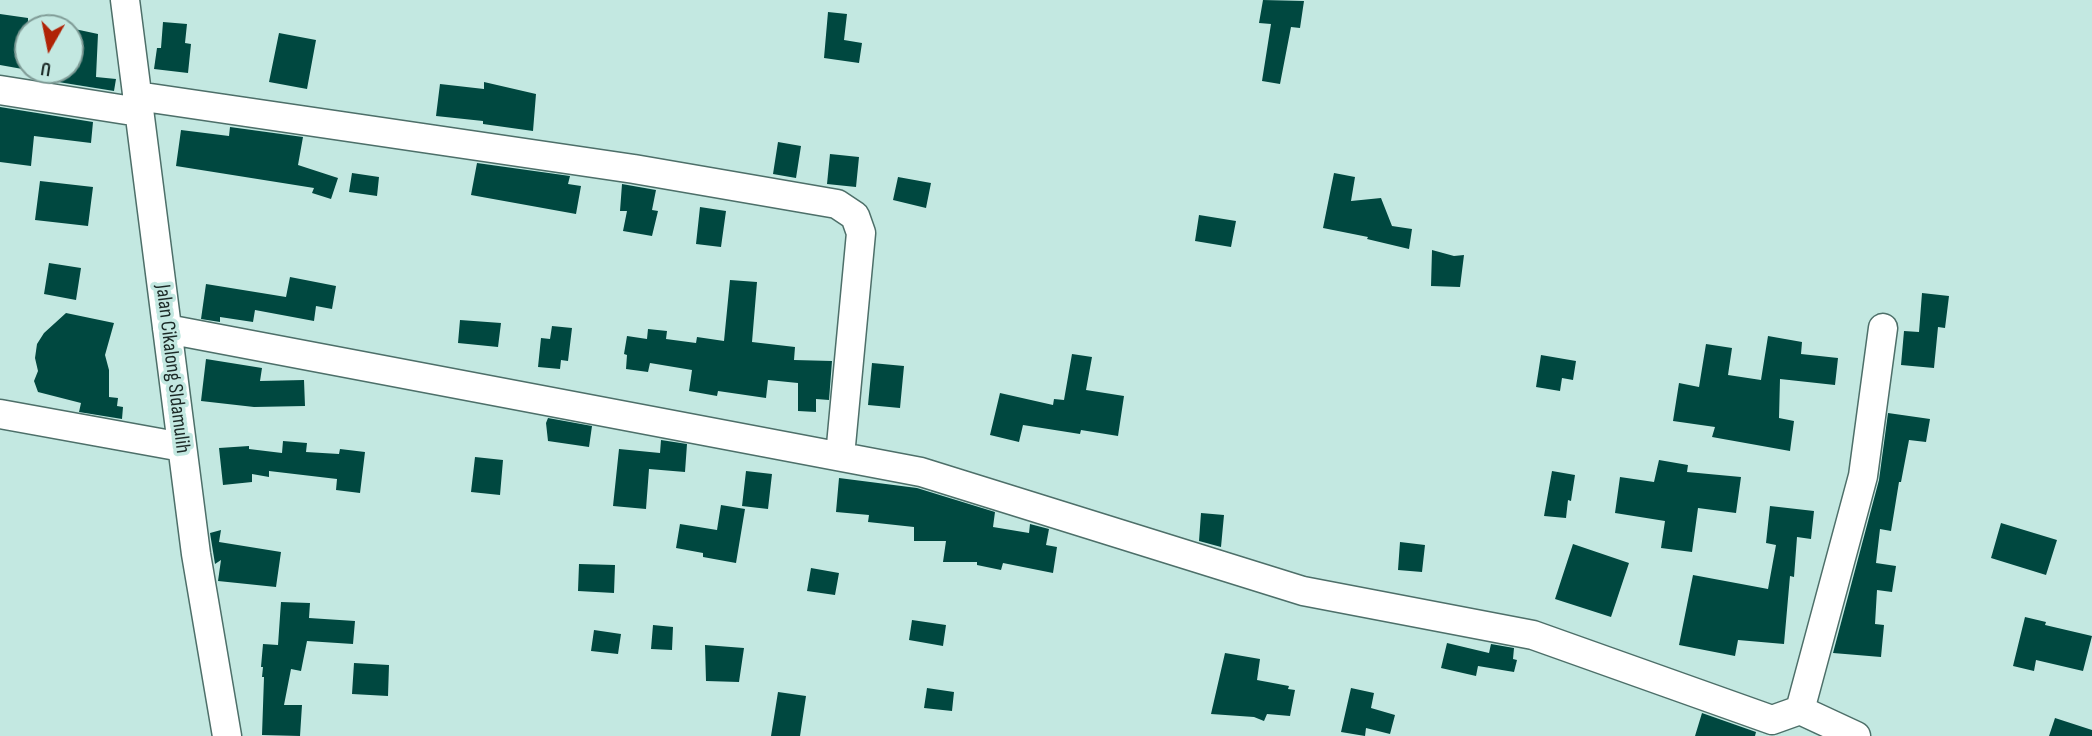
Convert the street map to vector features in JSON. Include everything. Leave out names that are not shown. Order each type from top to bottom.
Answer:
[{"type":"street","name":"Jalan Cikalong SIdamulih","points":[[125,0],[196,554],[227,736]]},
{"type":"street","points":[[0,90],[138,104],[634,169],[837,204],[855,216],[861,233],[840,456]]},
{"type":"street","points":[[167,328],[921,472],[1303,591],[1533,635],[1773,728],[1800,710],[1863,476],[1883,328]]},
{"type":"street","points":[[0,414],[183,447]]},
{"type":"street","points":[[1800,710],[1856,736]]},
{"type":"building","points":[[1263,0],[1304,1],[1300,28],[1291,27],[1280,84],[1262,81],[1271,24],[1259,23]]},
{"type":"building","points":[[828,12],[847,14],[844,40],[862,43],[859,63],[824,58]]},
{"type":"building","points":[[0,14],[14,16],[14,68],[0,65]]},
{"type":"building","points":[[163,22],[187,24],[185,43],[191,44],[188,73],[154,69],[157,48],[161,48]]},
{"type":"building","points":[[84,31],[98,34],[96,77],[116,79],[114,91],[71,84],[84,84]]},
{"type":"building","points":[[279,33],[316,40],[307,89],[269,82]]},
{"type":"building","points":[[484,82],[536,94],[533,131],[483,124],[483,121],[436,116],[440,84],[484,89]]},
{"type":"building","points":[[0,107],[93,122],[91,143],[34,136],[31,166],[0,162]]},
{"type":"building","points":[[230,127],[303,137],[298,165],[338,178],[331,199],[312,193],[314,188],[176,166],[181,130],[229,136]]},
{"type":"building","points":[[778,142],[801,146],[796,178],[773,174]]},
{"type":"building","points":[[830,154],[859,157],[856,187],[827,184]]},
{"type":"building","points":[[477,163],[570,176],[568,184],[581,186],[576,214],[471,195]]},
{"type":"building","points":[[352,173],[379,177],[377,196],[349,192]]},
{"type":"building","points":[[1334,173],[1355,177],[1351,201],[1381,198],[1392,226],[1412,229],[1409,249],[1323,228]]},
{"type":"building","points":[[898,177],[931,183],[926,208],[893,200]]},
{"type":"building","points":[[40,181],[93,187],[88,226],[35,220]]},
{"type":"building","points":[[622,184],[656,190],[652,210],[658,211],[652,236],[623,231],[627,211],[620,211]]},
{"type":"building","points":[[700,207],[726,211],[721,247],[696,244]]},
{"type":"building","points":[[1199,215],[1236,221],[1231,247],[1195,241]]},
{"type":"building","points":[[1432,250],[1454,256],[1464,255],[1460,287],[1431,286]]},
{"type":"building","points":[[49,263],[81,268],[76,300],[44,294]]},
{"type":"building","points":[[290,277],[336,286],[332,309],[316,306],[314,321],[255,310],[253,322],[220,317],[220,322],[201,319],[206,284],[286,297]]},
{"type":"building","points":[[730,280],[757,282],[752,342],[795,347],[794,360],[832,361],[829,400],[816,399],[816,412],[798,411],[798,383],[768,380],[766,398],[718,391],[717,396],[689,391],[692,370],[650,363],[648,372],[626,369],[627,355],[624,354],[627,336],[647,339],[648,329],[667,331],[666,339],[696,343],[697,337],[724,341]]},
{"type":"building","points":[[1922,293],[1949,296],[1945,328],[1938,327],[1934,368],[1901,365],[1904,331],[1919,332]]},
{"type":"building","points":[[66,313],[114,323],[105,355],[109,370],[109,397],[118,398],[117,406],[123,407],[122,419],[79,412],[81,403],[38,392],[34,381],[38,371],[35,358],[37,344],[44,333]]},
{"type":"building","points":[[460,320],[501,323],[498,347],[458,343]]},
{"type":"building","points":[[552,326],[572,328],[568,361],[561,360],[560,369],[538,367],[541,338],[550,339]]},
{"type":"building","points":[[1768,336],[1802,342],[1801,354],[1838,358],[1835,385],[1780,379],[1779,418],[1794,421],[1790,451],[1712,437],[1715,427],[1673,421],[1679,383],[1699,387],[1706,344],[1732,348],[1728,375],[1761,380]]},
{"type":"building","points":[[1072,354],[1092,357],[1086,390],[1124,396],[1118,436],[1081,430],[1080,434],[1023,425],[1019,442],[990,435],[1000,393],[1053,405],[1054,399],[1064,400]]},
{"type":"building","points":[[1541,355],[1576,361],[1573,380],[1562,378],[1560,391],[1536,387]]},
{"type":"building","points":[[206,359],[262,368],[260,381],[304,380],[305,406],[254,407],[201,401]]},
{"type":"building","points":[[872,363],[904,366],[900,408],[868,405]]},
{"type":"building","points":[[1888,413],[1930,419],[1926,442],[1909,440],[1891,531],[1880,529],[1876,563],[1896,566],[1892,592],[1877,590],[1875,624],[1884,625],[1881,657],[1833,653],[1879,480]]},
{"type":"building","points":[[548,418],[592,426],[589,447],[548,441]]},
{"type":"building","points":[[661,440],[687,444],[685,472],[649,469],[646,509],[613,506],[619,449],[660,453]]},
{"type":"building","points":[[283,441],[307,443],[306,452],[339,454],[340,449],[365,452],[360,493],[336,490],[337,479],[269,471],[269,477],[252,474],[252,482],[223,485],[219,448],[249,446],[249,449],[282,453]]},
{"type":"building","points":[[475,457],[503,460],[500,495],[471,492]]},
{"type":"building","points":[[1659,460],[1688,465],[1687,472],[1741,477],[1736,513],[1698,508],[1692,552],[1661,548],[1665,521],[1615,513],[1620,477],[1654,482]]},
{"type":"building","points":[[746,471],[772,474],[768,509],[742,506]]},
{"type":"building","points":[[1552,471],[1575,475],[1566,518],[1544,516]]},
{"type":"building","points":[[839,478],[917,488],[995,512],[993,527],[1029,533],[1030,524],[1049,529],[1046,545],[1057,547],[1053,573],[1003,563],[1001,570],[977,565],[977,562],[943,562],[946,541],[914,541],[914,527],[868,522],[869,515],[836,512]]},
{"type":"building","points":[[721,505],[745,509],[736,563],[703,557],[703,553],[676,548],[680,524],[717,530]]},
{"type":"building","points":[[1770,506],[1814,511],[1811,539],[1797,537],[1794,577],[1790,576],[1784,644],[1738,640],[1735,656],[1679,645],[1693,575],[1768,589],[1776,545],[1766,543]]},
{"type":"building","points":[[1201,513],[1224,515],[1221,547],[1199,541]]},
{"type":"building","points":[[2001,523],[2057,540],[2046,575],[1991,558]]},
{"type":"building","points":[[221,530],[219,542],[281,552],[276,587],[218,581],[221,560],[215,564],[210,533]]},
{"type":"building","points":[[1400,542],[1425,545],[1422,572],[1398,570]]},
{"type":"building","points":[[1573,544],[1629,563],[1611,617],[1555,599]]},
{"type":"building","points":[[579,564],[615,565],[614,593],[578,591]]},
{"type":"building","points":[[811,568],[839,573],[835,595],[807,591]]},
{"type":"building","points":[[281,602],[310,603],[309,618],[355,621],[353,644],[307,641],[301,671],[291,669],[284,705],[302,705],[300,736],[262,735],[263,644],[278,645]]},
{"type":"building","points":[[2025,617],[2046,622],[2045,625],[2092,636],[2083,671],[2036,660],[2034,671],[2013,666]]},
{"type":"building","points":[[912,620],[946,625],[943,646],[909,640]]},
{"type":"building","points":[[653,625],[673,627],[672,650],[651,649]]},
{"type":"building","points":[[594,630],[621,634],[618,654],[591,651]]},
{"type":"building","points":[[1447,643],[1489,653],[1491,644],[1514,648],[1513,659],[1517,660],[1514,672],[1478,666],[1476,676],[1441,668]]},
{"type":"building","points":[[705,645],[744,648],[739,682],[706,681]]},
{"type":"building","points":[[1225,653],[1260,659],[1257,680],[1289,686],[1288,689],[1295,690],[1290,716],[1267,714],[1264,721],[1254,717],[1211,714]]},
{"type":"building","points":[[354,663],[389,665],[388,696],[352,694]]},
{"type":"building","points":[[927,688],[954,692],[952,711],[924,708]]},
{"type":"building","points":[[1351,688],[1374,693],[1371,708],[1395,715],[1390,734],[1366,728],[1365,736],[1341,732]]},
{"type":"building","points":[[778,692],[806,696],[800,736],[771,736]]},
{"type":"building","points":[[1702,713],[1756,732],[1755,736],[1695,736]]},
{"type":"building","points":[[2055,718],[2092,730],[2092,736],[2049,736]]}]
